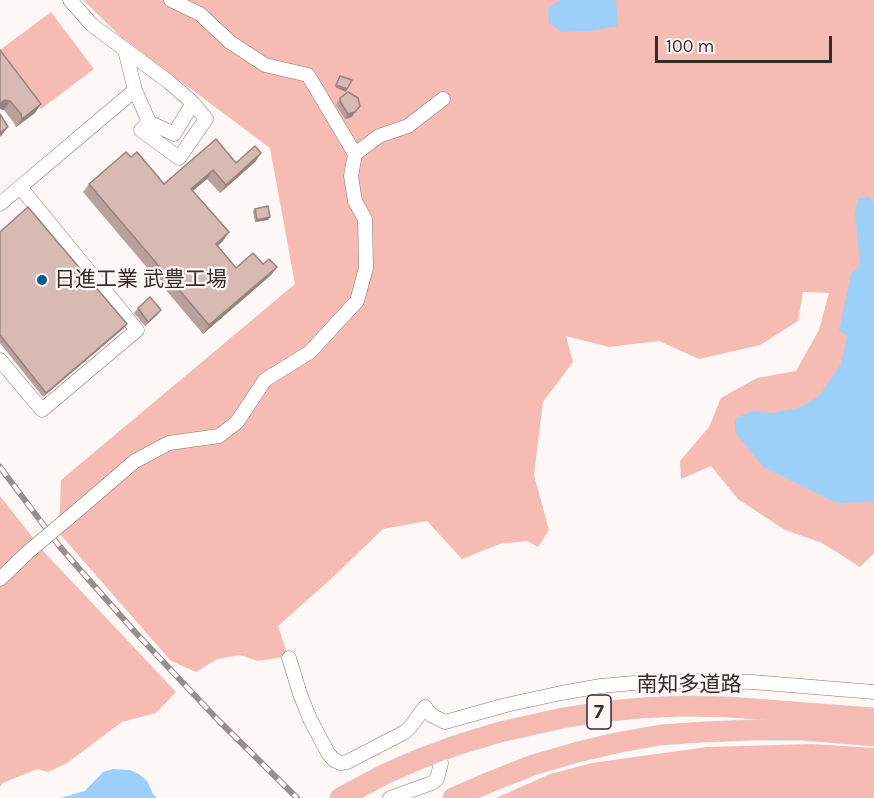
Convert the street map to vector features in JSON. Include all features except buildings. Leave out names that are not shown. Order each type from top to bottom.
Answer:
[{"type":"highway","name":"南知多道路","points":[[340,798],[385,774],[457,745],[500,732],[600,712],[640,708],[729,707],[874,718]]},
{"type":"highway","name":"7","points":[[453,798],[534,765],[587,750],[660,735],[802,730],[874,736]]},
{"type":"street","points":[[70,0],[92,25],[169,82],[193,103],[206,119],[179,158],[141,130],[149,122]]},
{"type":"street","points":[[0,579],[28,552],[135,461],[169,443],[219,435],[237,422],[265,380],[310,352],[357,302],[366,268],[366,229],[365,219],[355,201],[351,176],[355,154],[308,75],[266,65],[230,42],[201,14],[171,0]]},
{"type":"street","points":[[125,50],[135,90],[149,122],[174,134],[193,103]]},
{"type":"street","points":[[0,204],[135,90]]},
{"type":"street","points":[[355,154],[378,136],[408,126],[442,99]]},
{"type":"street","points":[[0,360],[42,410],[137,330],[20,187]]},
{"type":"street","points":[[289,658],[310,719],[328,753],[340,763],[347,762],[405,732],[425,707],[446,729],[506,705],[601,686],[645,682],[752,682],[874,692]]},
{"type":"street","points":[[390,798],[432,783],[437,779],[441,763]]},
{"type":"shaded area","points":[[83,0],[874,0],[874,553],[860,567],[822,543],[785,530],[738,499],[711,466],[681,479],[680,461],[709,427],[721,398],[757,378],[796,371],[819,330],[829,293],[803,292],[798,321],[760,345],[699,359],[659,341],[609,347],[566,336],[573,362],[543,402],[534,475],[549,530],[538,547],[527,541],[500,544],[462,559],[427,521],[383,529],[278,626],[288,656],[258,661],[240,655],[217,659],[196,672],[171,661],[59,533],[61,480],[295,284],[270,148],[120,36]]},
{"type":"shaded area","points":[[51,12],[94,69],[41,109],[0,54],[0,50]]},
{"type":"shaded area","points":[[0,496],[45,553],[176,692],[156,713],[122,722],[67,763],[48,772],[37,769],[3,783],[0,787]]},
{"type":"shaded area","points":[[812,744],[874,748],[874,798],[496,798],[550,774],[592,763],[707,747]]},
{"type":"water","points":[[560,0],[616,0],[618,26],[589,31],[561,32],[549,23],[548,8]]},
{"type":"water","points":[[870,197],[874,204],[874,502],[836,503],[763,467],[735,432],[735,419],[751,411],[773,413],[798,408],[819,396],[841,364],[847,336],[839,331],[851,273],[860,266],[855,213],[858,198]]},
{"type":"water","points":[[113,769],[130,770],[139,774],[147,781],[157,798],[60,798],[85,791],[103,772]]},
{"type":"railway","points":[[0,467],[60,547],[135,632],[218,720],[297,798]]},
{"type":"place","name":"日進工業 武豊工場","points":[[42,280]]}]
